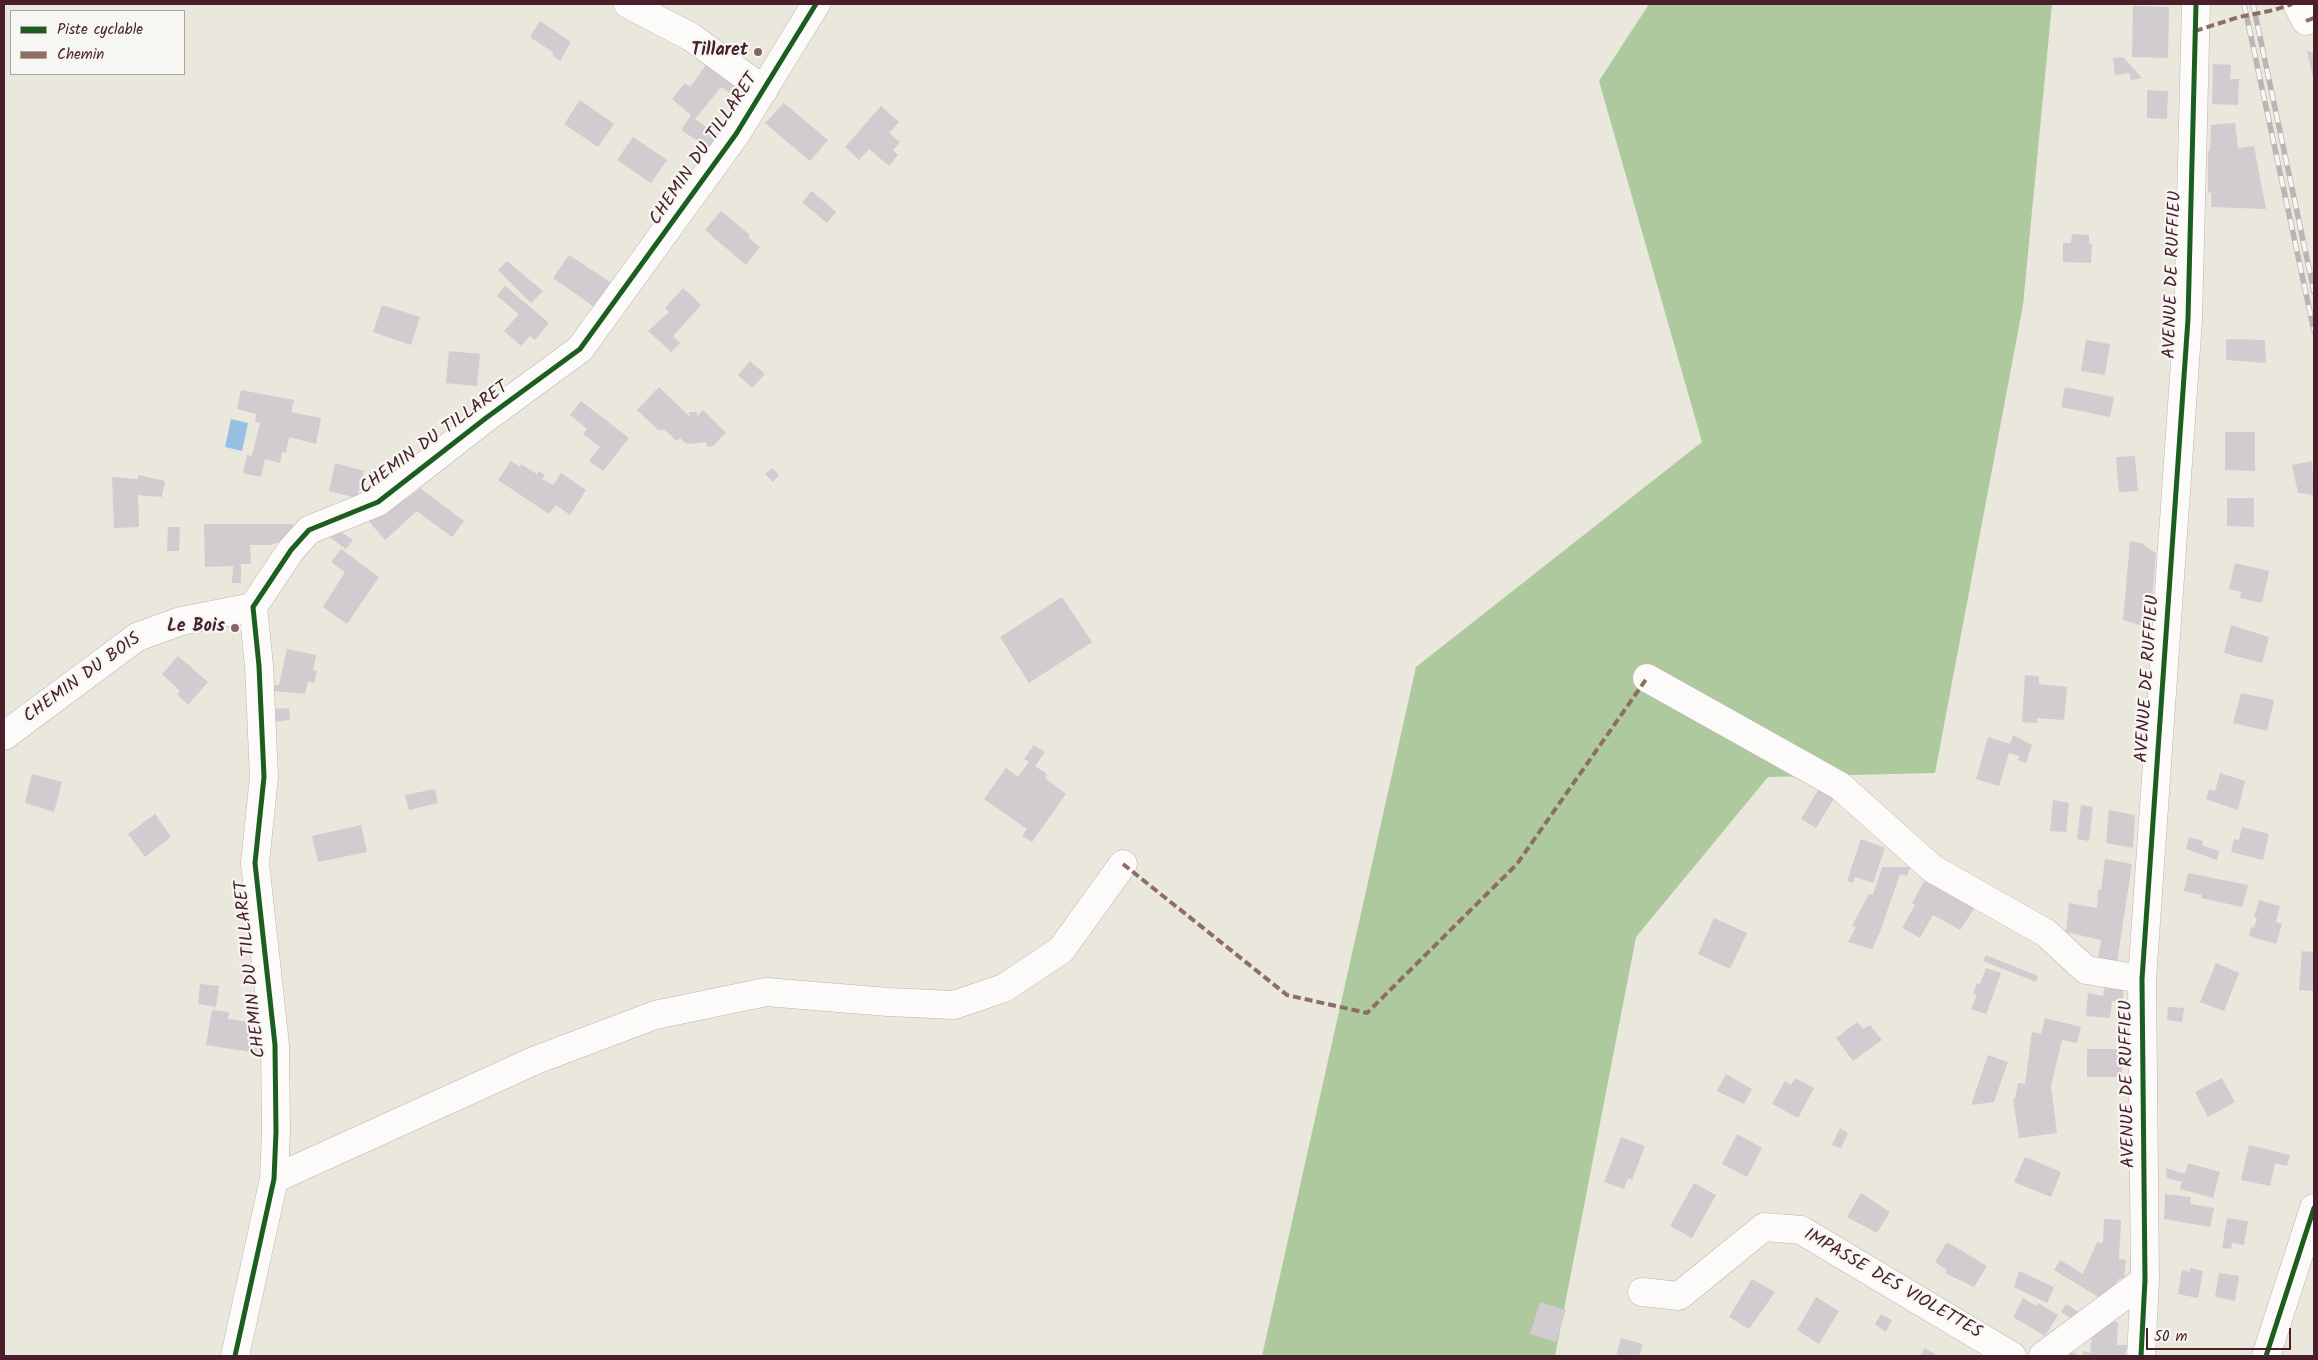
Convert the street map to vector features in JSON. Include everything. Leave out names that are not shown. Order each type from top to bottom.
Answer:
[{"type":"street","points":[[628,4],[691,37],[764,90]]},
{"type":"street","name":"CHEMIN DU TILLARET","points":[[235,1356],[274,1179],[275,1045],[255,863],[264,777],[259,666],[253,607],[291,550],[309,530],[378,502],[486,418],[580,349],[736,134],[816,4]]},
{"type":"street","name":"AVENUE DE RUFFIEU","points":[[2141,1356],[2145,1280],[2142,979],[2188,319],[2196,4]]},
{"type":"street","name":"CHEMIN DU BOIS","points":[[4,736],[136,637],[181,621],[253,607]]},
{"type":"street","points":[[1647,678],[1840,786],[1933,869],[2046,934],[2086,970],[2142,979]]},
{"type":"street","points":[[274,1179],[536,1060],[656,1015],[766,992],[888,1002],[954,1005],[1004,988],[1060,950],[1123,864]]},
{"type":"street","points":[[2266,1356],[2314,1208]]},
{"type":"street","name":"IMPASSE DES VIOLETTES","points":[[1642,1292],[1679,1296],[1764,1226],[1801,1230],[2012,1356]]},
{"type":"street","points":[[2043,1356],[2145,1280]]},
{"type":"green space","points":[[1649,4],[2052,4],[2023,305],[1935,773],[1768,777],[1636,937],[1555,1356],[1262,1356],[1416,667],[1702,442],[1599,81]]},
{"type":"water","points":[[231,419],[248,423],[242,451],[225,447]]},
{"type":"building","points":[[2133,6],[2169,7],[2168,58],[2132,57]]},
{"type":"building","points":[[540,21],[571,42],[560,61],[552,55],[554,53],[530,37]]},
{"type":"building","points":[[2307,51],[2314,53],[2314,78],[2313,78]]},
{"type":"building","points":[[2123,57],[2142,78],[2131,80],[2129,73],[2115,75],[2113,58]]},
{"type":"building","points":[[711,58],[752,86],[742,101],[721,87],[695,119],[719,136],[710,149],[681,130],[691,115],[672,99],[685,83],[690,87]]},
{"type":"building","points":[[2213,64],[2231,65],[2230,79],[2239,79],[2238,105],[2212,104]]},
{"type":"building","points":[[2147,90],[2168,91],[2167,119],[2147,118]]},
{"type":"building","points":[[580,100],[614,124],[598,147],[564,124]]},
{"type":"building","points":[[784,103],[828,140],[810,161],[765,123]]},
{"type":"building","points":[[881,106],[899,122],[889,133],[900,142],[893,150],[898,155],[889,166],[869,149],[859,160],[845,147]]},
{"type":"building","points":[[2235,123],[2238,148],[2254,146],[2266,209],[2211,207],[2211,192],[2208,193],[2208,151],[2210,151],[2211,125]]},
{"type":"building","points":[[633,137],[667,160],[651,183],[617,160]]},
{"type":"building","points":[[812,191],[836,212],[827,223],[802,202]]},
{"type":"building","points":[[721,211],[750,235],[748,237],[760,247],[746,265],[705,230]]},
{"type":"building","points":[[2072,234],[2089,235],[2089,244],[2092,244],[2091,263],[2063,262],[2063,243],[2071,243]]},
{"type":"building","points":[[569,255],[613,284],[600,311],[553,278]]},
{"type":"building","points":[[507,261],[543,291],[531,303],[498,270]]},
{"type":"building","points":[[505,286],[549,323],[535,340],[530,336],[521,346],[504,331],[519,314],[497,296]]},
{"type":"building","points":[[683,288],[701,305],[673,336],[680,343],[671,352],[648,331],[669,312],[665,308]]},
{"type":"building","points":[[382,305],[420,317],[411,345],[373,332]]},
{"type":"building","points":[[2226,339],[2265,340],[2266,363],[2226,360]]},
{"type":"building","points":[[2086,340],[2110,344],[2105,375],[2081,371]]},
{"type":"building","points":[[449,351],[480,354],[477,386],[446,383]]},
{"type":"building","points":[[750,361],[765,374],[752,388],[738,375]]},
{"type":"building","points":[[659,387],[690,417],[689,412],[697,412],[697,416],[703,410],[726,433],[713,446],[707,447],[706,442],[685,443],[680,438],[677,441],[665,430],[658,430],[637,410]]},
{"type":"building","points":[[2065,387],[2114,397],[2110,417],[2061,407]]},
{"type":"building","points":[[241,390],[294,400],[291,412],[321,418],[316,444],[289,437],[286,453],[282,452],[280,463],[265,459],[261,477],[243,473],[247,455],[252,456],[260,423],[255,422],[256,414],[237,409]]},
{"type":"building","points":[[581,401],[629,438],[603,471],[589,461],[600,447],[583,434],[587,429],[570,415]]},
{"type":"building","points":[[2225,432],[2255,432],[2255,471],[2225,470]]},
{"type":"building","points":[[2135,456],[2138,491],[2119,492],[2116,457]]},
{"type":"building","points":[[511,461],[520,467],[521,464],[537,474],[539,471],[545,475],[542,479],[553,485],[561,473],[586,490],[570,515],[556,505],[549,514],[498,480]]},
{"type":"building","points":[[2312,461],[2314,495],[2298,493],[2292,465]]},
{"type":"building","points":[[335,463],[364,471],[357,498],[329,491]]},
{"type":"building","points":[[772,468],[779,475],[773,482],[765,474]]},
{"type":"building","points":[[138,475],[165,481],[162,497],[138,495],[139,527],[114,528],[112,477],[138,479]]},
{"type":"building","points":[[420,488],[464,521],[452,537],[417,511],[385,540],[364,516],[404,496],[407,499]]},
{"type":"building","points":[[2227,498],[2254,498],[2254,527],[2227,526]]},
{"type":"building","points":[[204,524],[293,524],[291,539],[270,545],[250,545],[251,564],[241,564],[241,583],[232,583],[233,566],[205,567]]},
{"type":"building","points":[[168,527],[180,527],[179,551],[167,551]]},
{"type":"building","points":[[335,528],[353,540],[346,549],[328,536]]},
{"type":"building","points":[[2130,541],[2141,543],[2156,553],[2150,628],[2123,620]]},
{"type":"building","points":[[341,549],[379,577],[347,624],[323,607],[345,572],[331,562]]},
{"type":"building","points":[[2235,563],[2269,571],[2262,603],[2240,598],[2241,592],[2229,589]]},
{"type":"building","points":[[1062,597],[1092,642],[1029,683],[1000,637]]},
{"type":"building","points":[[2231,625],[2269,637],[2262,663],[2224,653]]},
{"type":"building","points":[[287,649],[316,655],[313,670],[317,671],[314,683],[308,681],[305,694],[274,691],[275,685],[279,685]]},
{"type":"building","points":[[178,656],[208,682],[188,705],[177,694],[180,691],[162,674]]},
{"type":"building","points":[[2025,675],[2039,676],[2039,684],[2067,687],[2064,720],[2037,718],[2037,723],[2022,722]]},
{"type":"building","points":[[2241,693],[2274,700],[2267,731],[2233,723]]},
{"type":"building","points":[[289,708],[290,720],[272,722],[271,709]]},
{"type":"building","points":[[2013,735],[2032,745],[2026,763],[2018,760],[2019,756],[2009,753],[1999,786],[1976,779],[1988,737],[2010,744]]},
{"type":"building","points":[[1034,745],[1045,752],[1035,766],[1047,774],[1045,778],[1066,794],[1032,842],[1022,836],[1027,829],[984,799],[1006,768],[1018,777],[1029,762],[1024,759]]},
{"type":"building","points":[[2220,773],[2245,781],[2238,810],[2206,799],[2209,789],[2215,791]]},
{"type":"building","points":[[32,774],[62,782],[54,812],[25,803]]},
{"type":"building","points":[[1821,785],[1836,795],[1816,828],[1801,819]]},
{"type":"building","points":[[435,789],[438,803],[409,810],[405,795]]},
{"type":"building","points":[[2053,800],[2069,803],[2066,832],[2050,831]]},
{"type":"building","points":[[2081,805],[2093,807],[2089,841],[2077,839]]},
{"type":"building","points":[[2109,810],[2135,815],[2133,848],[2106,843]]},
{"type":"building","points":[[155,814],[171,837],[145,857],[128,834]]},
{"type":"building","points":[[361,825],[367,852],[318,862],[312,836]]},
{"type":"building","points":[[2242,827],[2269,834],[2263,860],[2231,852],[2234,839],[2239,840]]},
{"type":"building","points":[[2189,837],[2203,841],[2202,845],[2219,851],[2217,860],[2186,849]]},
{"type":"building","points":[[1861,839],[1885,848],[1873,883],[1855,877],[1853,883],[1847,881]]},
{"type":"building","points":[[2105,859],[2132,864],[2116,969],[2097,966],[2101,940],[2066,932],[2069,903],[2097,908],[2098,890],[2101,890]]},
{"type":"building","points":[[1882,867],[1910,867],[1907,876],[1900,874],[1880,932],[1872,949],[1848,942],[1856,927],[1852,926],[1869,894],[1873,895]]},
{"type":"building","points":[[2188,873],[2248,885],[2242,907],[2201,898],[2202,895],[2184,891]]},
{"type":"building","points":[[1925,880],[1935,881],[1974,909],[1960,930],[1933,915],[1920,938],[1902,928],[1915,905],[1912,903]]},
{"type":"building","points":[[2259,900],[2280,906],[2276,922],[2282,924],[2276,944],[2249,936],[2251,927],[2254,928],[2257,918],[2254,917]]},
{"type":"building","points":[[1714,918],[1747,933],[1730,969],[1698,954]]},
{"type":"building","points":[[2302,951],[2314,952],[2314,991],[2299,990]]},
{"type":"building","points":[[1986,955],[2038,976],[2036,982],[1983,961]]},
{"type":"building","points":[[2216,963],[2239,973],[2224,1011],[2200,1002]]},
{"type":"building","points":[[1986,968],[2001,973],[1986,1014],[1971,1009],[1977,995],[1973,994],[1977,983],[1980,984]]},
{"type":"building","points":[[2106,980],[2123,983],[2123,1003],[2112,1001],[2110,1018],[2086,1016],[2088,993],[2103,996]]},
{"type":"building","points":[[200,984],[219,986],[216,1007],[198,1004]]},
{"type":"building","points":[[2168,1007],[2184,1008],[2182,1022],[2167,1020]]},
{"type":"building","points":[[212,1010],[229,1012],[228,1019],[269,1025],[264,1054],[206,1045]]},
{"type":"building","points":[[2045,1018],[2081,1027],[2077,1043],[2062,1040],[2051,1086],[2057,1133],[2019,1138],[2013,1099],[2015,1099],[2018,1083],[2025,1084],[2032,1032],[2041,1034]]},
{"type":"building","points":[[1857,1022],[1863,1029],[1870,1025],[1882,1040],[1853,1061],[1836,1038]]},
{"type":"building","points":[[2087,1049],[2122,1049],[2122,1077],[2087,1077]]},
{"type":"building","points":[[1988,1055],[2008,1062],[1994,1102],[1971,1105]]},
{"type":"building","points":[[1726,1074],[1752,1089],[1744,1104],[1717,1091]]},
{"type":"building","points":[[1795,1078],[1814,1088],[1798,1118],[1772,1104],[1785,1081],[1791,1085]]},
{"type":"building","points":[[2222,1078],[2235,1102],[2208,1117],[2195,1092]]},
{"type":"building","points":[[1840,1128],[1848,1133],[1841,1148],[1832,1145]]},
{"type":"building","points":[[1737,1134],[1762,1148],[1747,1177],[1722,1164]]},
{"type":"building","points":[[1621,1137],[1645,1146],[1632,1180],[1628,1178],[1624,1189],[1604,1182]]},
{"type":"building","points":[[2249,1145],[2290,1155],[2287,1166],[2275,1163],[2270,1186],[2241,1180]]},
{"type":"building","points":[[2025,1157],[2061,1172],[2051,1197],[2014,1182]]},
{"type":"building","points":[[2188,1163],[2220,1172],[2213,1198],[2180,1189],[2182,1182],[2167,1178],[2166,1168],[2185,1174]]},
{"type":"building","points":[[1694,1183],[1716,1195],[1692,1238],[1670,1226]]},
{"type":"building","points":[[1861,1193],[1890,1212],[1877,1233],[1847,1217]]},
{"type":"building","points":[[2165,1194],[2191,1197],[2190,1204],[2214,1208],[2210,1227],[2164,1219]]},
{"type":"building","points":[[2227,1218],[2248,1221],[2244,1245],[2232,1243],[2231,1249],[2222,1248]]},
{"type":"building","points":[[2104,1219],[2121,1220],[2119,1259],[2126,1260],[2124,1279],[2120,1278],[2110,1291],[2100,1298],[2054,1270],[2060,1260],[2083,1274],[2097,1242],[2103,1243]]},
{"type":"building","points":[[1947,1242],[1987,1266],[1974,1287],[1945,1273],[1947,1270],[1935,1262]]},
{"type":"building","points":[[2190,1268],[2203,1271],[2198,1298],[2178,1294],[2182,1270],[2190,1272]]},
{"type":"building","points":[[2019,1271],[2054,1287],[2047,1303],[2014,1287]]},
{"type":"building","points":[[2219,1273],[2239,1276],[2235,1301],[2215,1297]]},
{"type":"building","points":[[1752,1279],[1775,1292],[1749,1329],[1729,1317]]},
{"type":"building","points":[[1816,1297],[1839,1311],[1819,1344],[1797,1330]]},
{"type":"building","points":[[2023,1298],[2036,1306],[2038,1303],[2058,1315],[2045,1336],[2013,1317]]},
{"type":"building","points":[[1540,1302],[1566,1310],[1556,1342],[1530,1334]]},
{"type":"building","points":[[2066,1304],[2080,1313],[2072,1319],[2061,1312]]},
{"type":"building","points":[[1881,1314],[1892,1320],[1886,1332],[1875,1324]]},
{"type":"building","points":[[2118,1322],[2117,1345],[2127,1345],[2125,1356],[2082,1356],[2083,1351],[2090,1353],[2093,1323]]},
{"type":"building","points":[[1621,1338],[1643,1344],[1639,1356],[1616,1356]]},
{"type":"building","points":[[1925,1348],[1938,1356],[1920,1356]]},
{"type":"building","points":[[2071,1352],[2082,1356],[2069,1356]]},
{"type":"railway","points":[[2244,4],[2314,331]]},
{"type":"railway","points":[[2253,4],[2314,292]]},
{"type":"marked path","points":[[2195,31],[2239,17],[2274,10],[2292,4]]},
{"type":"marked path","points":[[2306,21],[2314,18]]},
{"type":"marked path","points":[[1123,864],[1287,995],[1367,1013],[1517,864],[1647,678]]},
{"type":"cycle path","points":[[235,1356],[274,1179],[276,1132],[275,1045],[255,863],[264,777],[259,666],[253,607],[291,550],[309,530],[378,502],[486,418],[580,349],[736,134],[816,4]]},
{"type":"cycle path","points":[[2141,1356],[2145,1280],[2142,979],[2188,319],[2196,4]]},
{"type":"cycle path","points":[[2266,1356],[2314,1208]]},
{"type":"place","name":"Tillaret","points":[[758,52]]},
{"type":"place","name":"Le Bois","points":[[235,628]]}]
